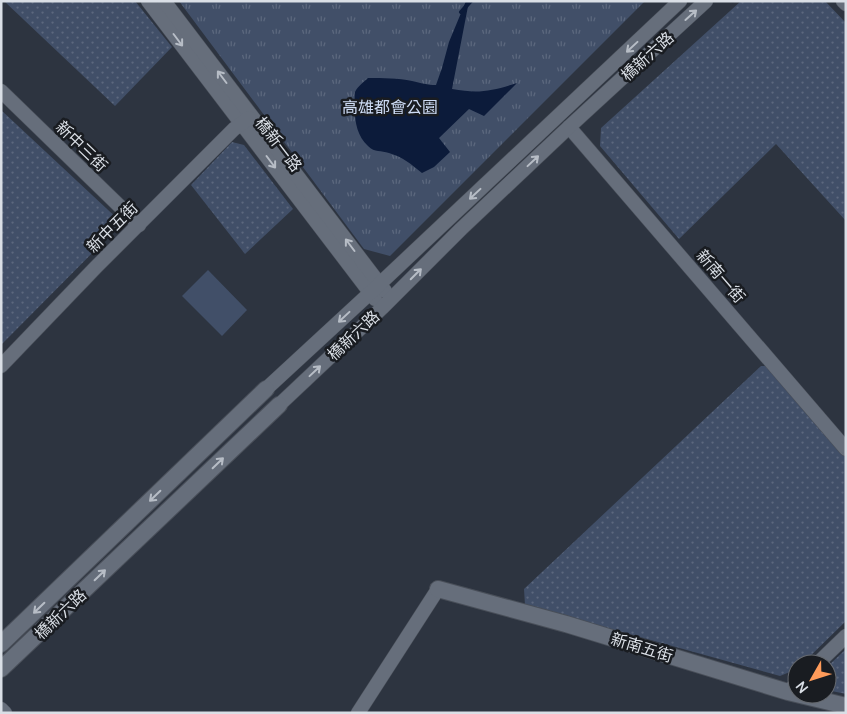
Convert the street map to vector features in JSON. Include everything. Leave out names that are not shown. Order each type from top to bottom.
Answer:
[{"type":"street","name":"橋新一路","points":[[148,1],[246,120],[375,288],[382,308]]},
{"type":"street","name":"橋新一路","points":[[164,1],[246,120]]},
{"type":"street","name":"橋新六路","points":[[1,644],[266,389],[680,1]]},
{"type":"street","name":"橋新六路","points":[[1,669],[382,308],[461,229],[706,1]]},
{"type":"street","name":"新中三街","points":[[1,91],[139,225]]},
{"type":"street","name":"新中五街","points":[[1,366],[96,267],[234,129],[246,120]]},
{"type":"street","name":"新南一街","points":[[569,127],[846,449]]},
{"type":"street","name":"橋新一路","points":[[375,288],[392,298]]},
{"type":"street","name":"新南五街","points":[[438,589],[787,686]]},
{"type":"street","points":[[358,713],[438,589]]},
{"type":"street","points":[[827,654],[846,636]]},
{"type":"street","points":[[1,709],[5,713]]},
{"type":"green space","points":[[4,1],[135,1],[172,47],[115,106]]},
{"type":"green space","name":"高雄都會公園","points":[[179,1],[645,1],[390,256],[364,249]]},
{"type":"green space","points":[[741,1],[825,1],[846,23],[846,221],[776,144],[679,239],[600,146],[601,128]]},
{"type":"green space","points":[[1,110],[122,223],[1,345]]},
{"type":"green space","points":[[232,142],[244,145],[293,209],[245,254],[191,185]]},
{"type":"green space","points":[[208,270],[247,310],[222,336],[182,296]]},
{"type":"green space","points":[[761,366],[768,366],[846,456],[846,621],[812,654],[787,654],[787,673],[780,676],[525,605],[524,589]]},
{"type":"green space","points":[[846,649],[846,694],[837,692],[837,658]]},
{"type":"shaded area","points":[[466,1],[469,1],[452,89],[485,91],[517,83],[484,116],[469,109],[439,138],[450,152],[434,167],[422,173],[403,159],[389,153],[373,150],[364,142],[358,132],[355,92],[368,78],[401,79],[436,85],[449,42]]},
{"type":"waterway","points":[[461,12],[471,1]]}]
